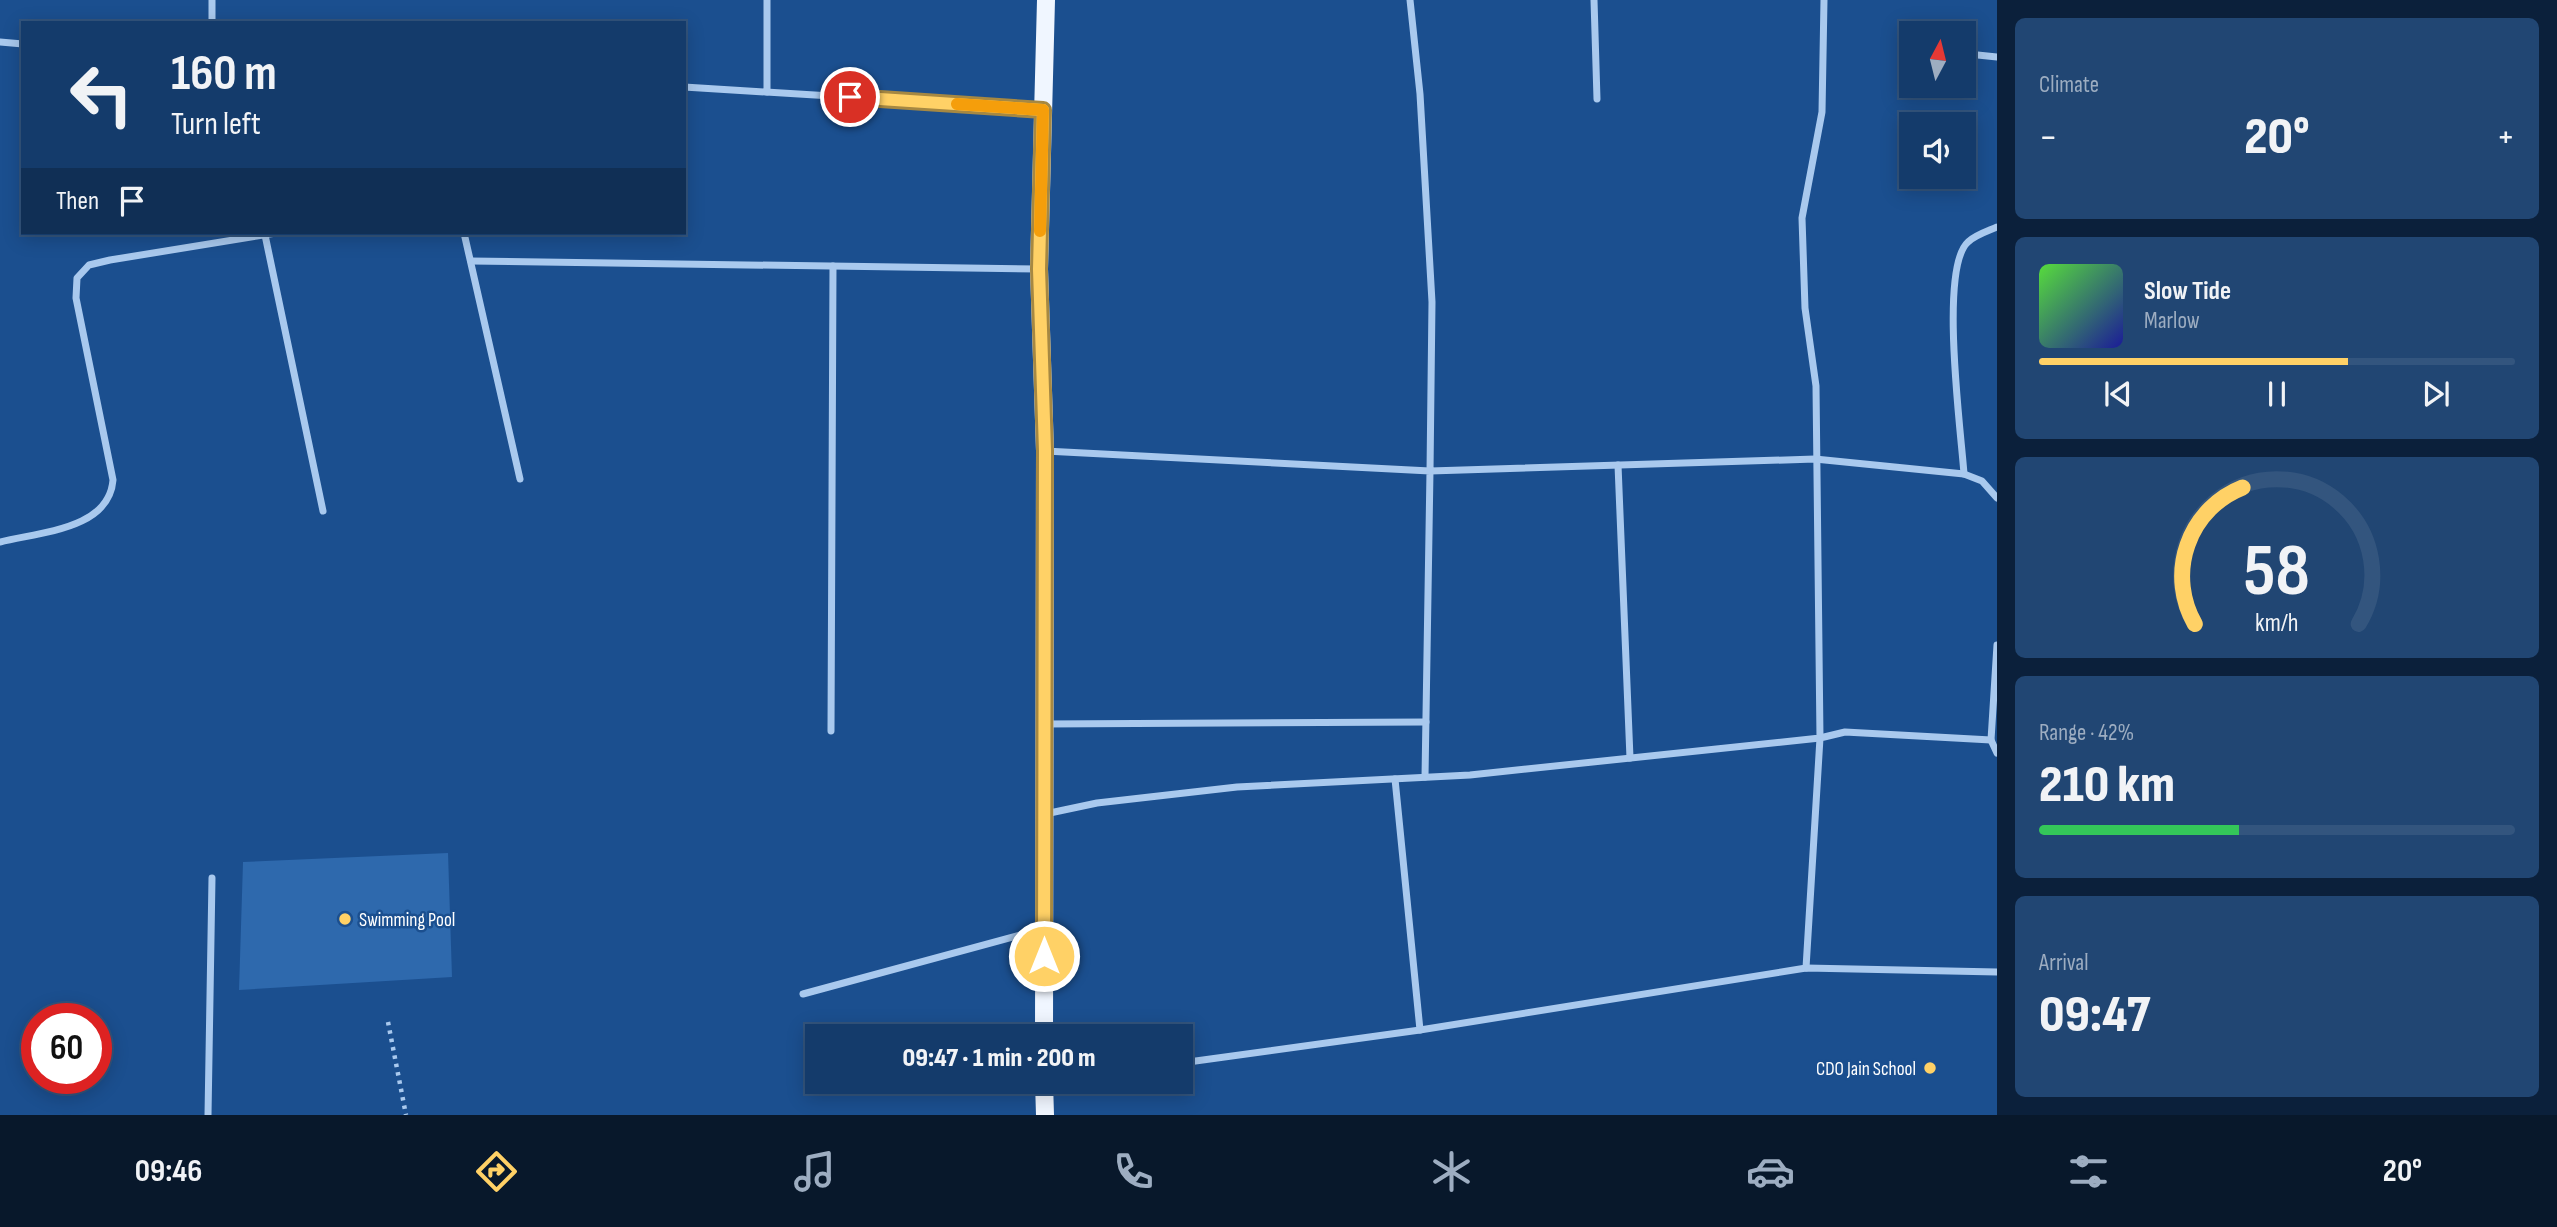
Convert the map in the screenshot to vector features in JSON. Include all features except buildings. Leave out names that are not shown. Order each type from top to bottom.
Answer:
[{"type":"main road","points":[[1044,1024],[1045,451],[1039,269],[1046,0]]},
{"type":"main road","points":[[1044,1094],[1045,1115]]},
{"type":"street","points":[[212,0],[212,21]]},
{"type":"street","points":[[767,0],[767,92]]},
{"type":"street","points":[[1410,0],[1420,94],[1433,302],[1425,778]]},
{"type":"street","points":[[1594,0],[1597,99]]},
{"type":"street","points":[[1806,968],[1820,738],[1816,386],[1805,308],[1802,218],[1822,112],[1824,0]]},
{"type":"street","points":[[0,42],[21,44]]},
{"type":"street","points":[[1976,55],[1997,57]]},
{"type":"street","points":[[686,87],[1043,110]]},
{"type":"street","points":[[1964,474],[1953,311],[1954,272],[1967,242],[1997,227]]},
{"type":"street","points":[[209,235],[209,244]]},
{"type":"street","points":[[0,542],[85,521],[105,506],[112,494],[113,481],[76,298],[77,278],[89,265],[259,235]]},
{"type":"street","points":[[265,235],[323,511]]},
{"type":"street","points":[[464,235],[520,479]]},
{"type":"street","points":[[471,261],[1039,269]]},
{"type":"street","points":[[831,731],[833,266]]},
{"type":"street","points":[[1045,451],[1430,471],[1815,459],[1964,474],[1982,481],[1997,498]]},
{"type":"street","points":[[1618,465],[1630,758]]},
{"type":"street","points":[[1997,645],[1991,740],[1997,753]]},
{"type":"street","points":[[1045,724],[1426,722]]},
{"type":"street","points":[[1045,814],[1097,803],[1237,787],[1425,778],[1820,738],[1845,732],[1991,740]]},
{"type":"street","points":[[1395,779],[1420,1030]]},
{"type":"street","points":[[208,1115],[212,878]]},
{"type":"street","points":[[803,994],[1044,929]]},
{"type":"street","points":[[1193,1061],[1420,1030],[1806,968],[1997,972]]},
{"type":"path","points":[[388,1021],[406,1115]]},
{"type":"shaded area","name":"Swimming Pool","points":[[448,853],[452,977],[239,990],[243,862]]},
{"type":"slow traffic","points":[[957,104],[1043,110],[1040,231]]},
{"type":"place","name":"Swimming Pool","points":[[345,919]]},
{"type":"place","name":"CDO Jain School","points":[[1930,1068]]},
{"type":"route","points":[[850,97],[1043,110],[1039,269],[1045,451],[1044,956]]}]
